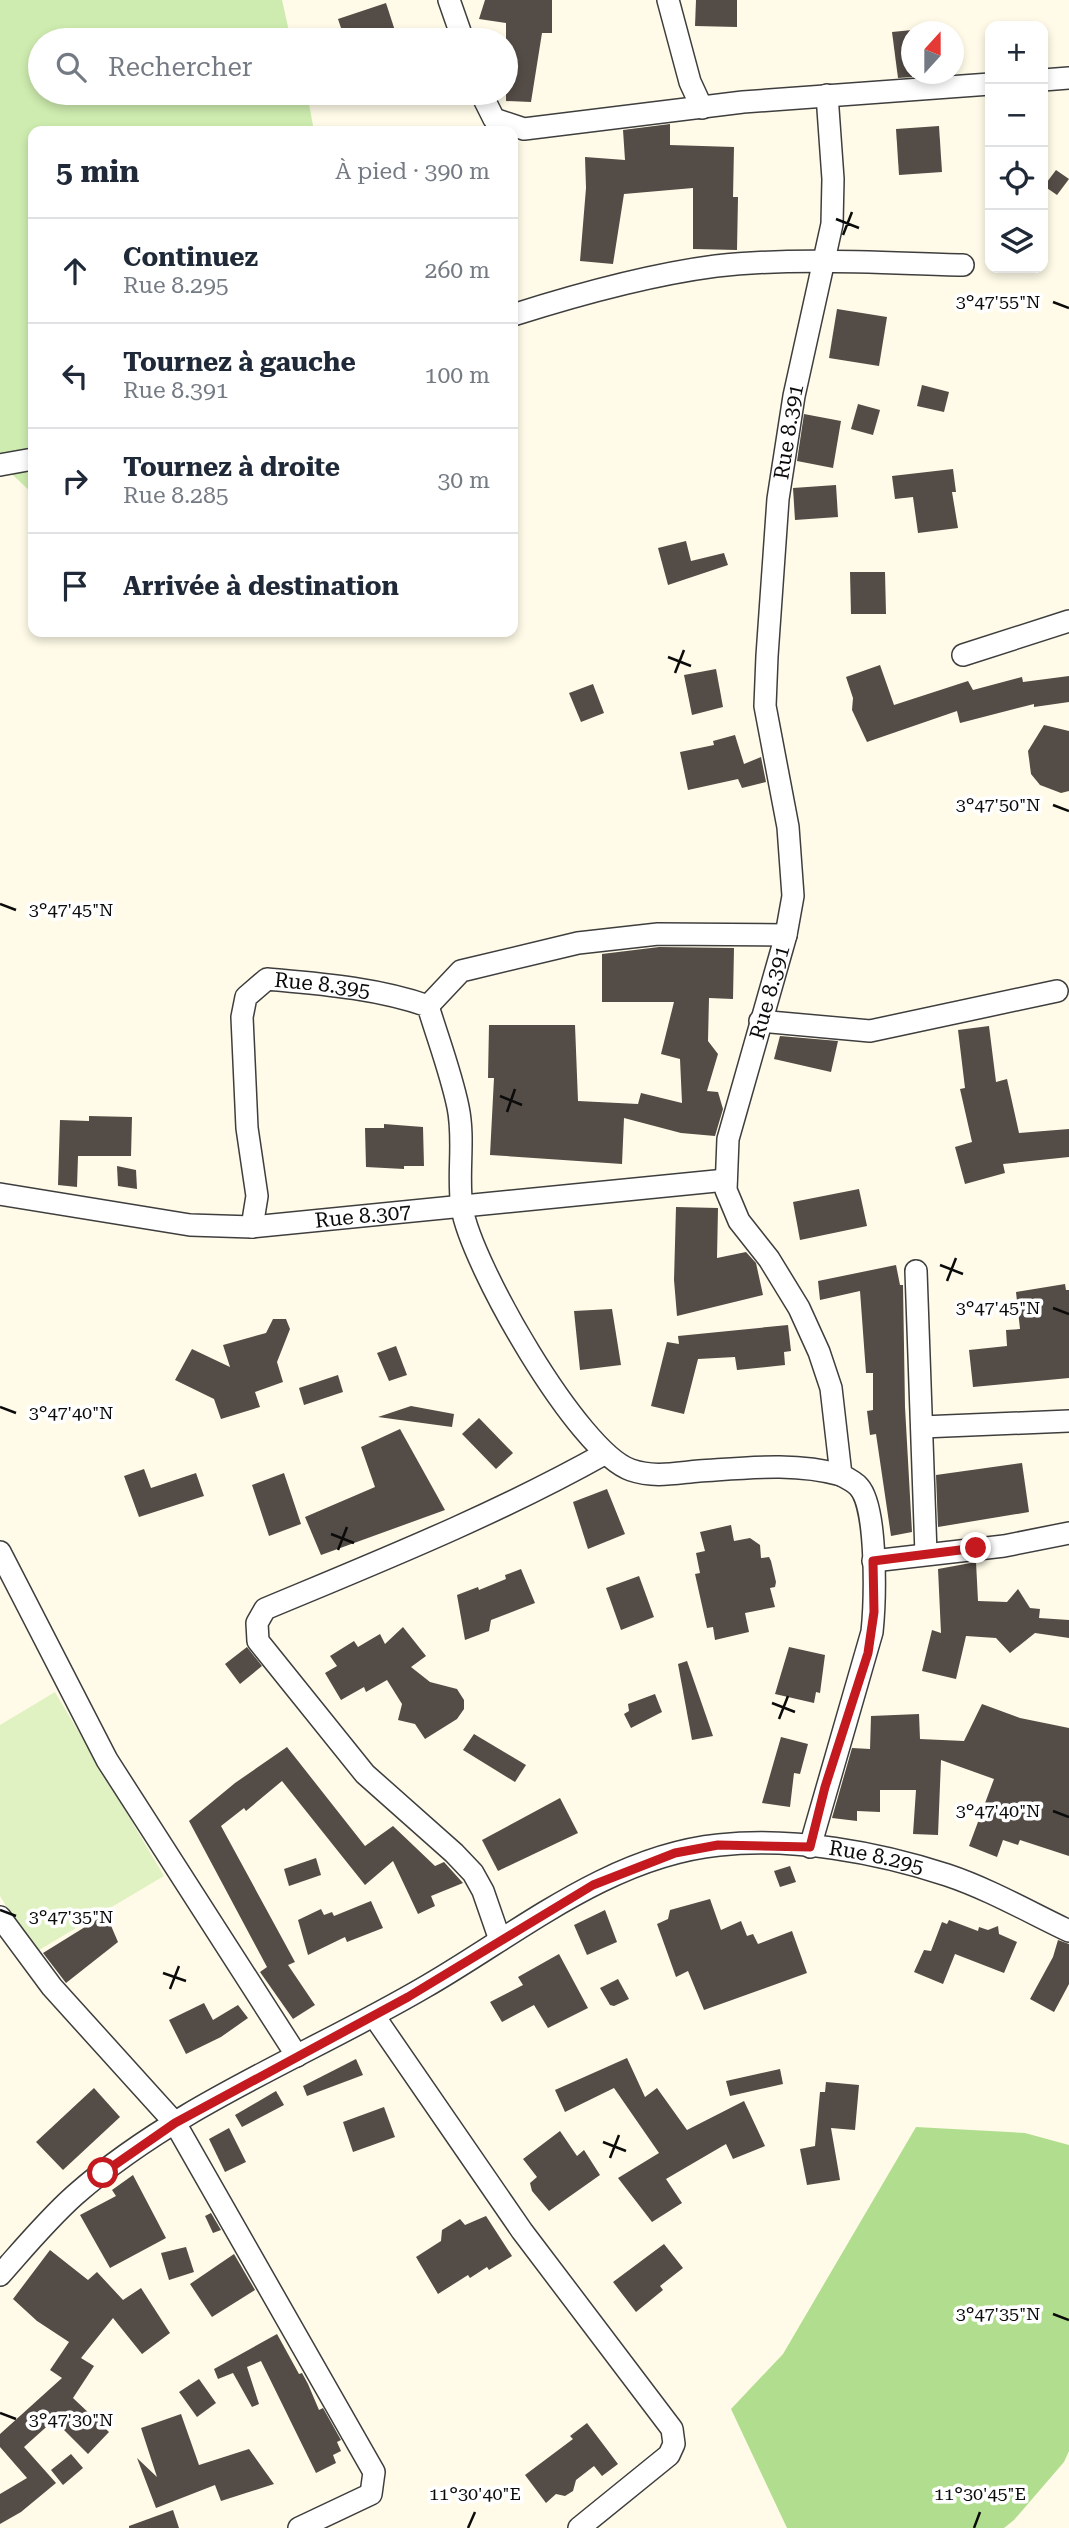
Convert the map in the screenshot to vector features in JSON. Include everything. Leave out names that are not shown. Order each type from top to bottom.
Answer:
[{"type":"street","points":[[449,0],[459,28]]},
{"type":"street","points":[[668,0],[690,82],[702,108]]},
{"type":"street","points":[[1048,80],[1069,78]]},
{"type":"street","points":[[518,128],[524,130],[743,102],[985,84]]},
{"type":"street","name":"Rue 8.391","points":[[827,95],[832,213],[824,261],[793,396],[778,499],[767,656],[765,706],[792,859],[793,896],[786,935],[728,1139],[726,1190],[739,1221],[775,1269],[799,1308],[818,1352],[831,1388],[841,1475]]},
{"type":"street","points":[[487,105],[494,119],[513,126]]},
{"type":"street","points":[[518,314],[633,282],[716,267],[824,261],[963,265]]},
{"type":"street","points":[[0,465],[28,461]]},
{"type":"street","points":[[963,655],[1069,621]]},
{"type":"street","points":[[786,935],[658,934],[578,943],[461,971],[428,1006],[459,1109],[462,1207],[469,1236],[506,1312],[575,1418],[604,1454],[630,1470],[661,1475],[775,1467],[816,1468],[841,1475],[859,1487],[870,1508],[874,1612],[868,1653],[825,1787],[810,1847]]},
{"type":"street","name":"Rue 8.395","points":[[252,1227],[257,1196],[242,1074],[242,1017],[246,997],[267,979],[328,984],[400,996],[428,1006]]},
{"type":"street","points":[[760,1021],[870,1031],[1057,991]]},
{"type":"street","name":"Rue 8.307","points":[[0,1194],[190,1225],[252,1227],[726,1180]]},
{"type":"street","points":[[916,1271],[922,1427],[921,1486],[926,1554]]},
{"type":"street","points":[[922,1427],[1069,1421]]},
{"type":"street","points":[[500,1940],[483,1891],[472,1873],[454,1853],[365,1774],[258,1641],[257,1623],[265,1609],[432,1541],[538,1490],[604,1454]]},
{"type":"street","points":[[873,1561],[1004,1546],[1069,1533]]},
{"type":"street","points":[[0,1552],[107,1760],[297,2056]]},
{"type":"street","name":"Rue 8.295","points":[[0,2275],[75,2194],[175,2123],[374,2016],[593,1885],[675,1853],[718,1845],[810,1847],[888,1860],[947,1875],[1069,1931]]},
{"type":"street","points":[[0,1917],[52,1987],[175,2123],[373,2472],[371,2494],[299,2528]]},
{"type":"street","points":[[374,2016],[522,2231],[672,2429],[674,2444],[669,2455],[579,2528]]},
{"type":"green space","points":[[0,0],[282,0],[288,28],[28,28],[28,105],[309,105],[313,126],[28,126],[28,489],[0,463]]},
{"type":"green space","points":[[55,1692],[164,1876],[34,1953],[0,1896],[0,1725]]},
{"type":"green space","points":[[916,2127],[1025,2133],[1069,2145],[1069,2451],[1064,2462],[1004,2528],[787,2528],[731,2409],[783,2354]]},
{"type":"building","points":[[485,0],[552,0],[552,33],[542,33],[531,102],[518,101],[518,28],[506,28],[506,23],[479,19]]},
{"type":"building","points":[[696,0],[737,0],[737,27],[695,26]]},
{"type":"building","points":[[386,3],[394,28],[341,28],[338,19]]},
{"type":"building","points":[[901,31],[901,78],[898,78],[892,32]]},
{"type":"building","points":[[670,124],[670,145],[734,147],[733,197],[738,197],[737,250],[693,249],[693,188],[624,194],[613,264],[580,261],[586,188],[585,157],[625,160],[623,130]]},
{"type":"building","points":[[939,126],[942,172],[899,175],[896,129]]},
{"type":"building","points":[[1056,170],[1069,179],[1057,195],[1048,189],[1048,181]]},
{"type":"building","points":[[837,309],[887,317],[879,366],[829,358]]},
{"type":"building","points":[[922,385],[949,392],[944,412],[917,406]]},
{"type":"building","points":[[858,404],[880,410],[873,435],[851,429]]},
{"type":"building","points":[[804,414],[841,421],[833,468],[797,461]]},
{"type":"building","points":[[953,469],[956,492],[952,492],[958,528],[918,533],[913,497],[895,499],[892,476]]},
{"type":"building","points":[[836,485],[838,517],[795,520],[793,488]]},
{"type":"building","points":[[686,541],[691,561],[724,553],[728,565],[668,585],[658,548]]},
{"type":"building","points":[[850,572],[885,572],[886,614],[851,614]]},
{"type":"building","points":[[880,665],[894,705],[968,681],[973,690],[1022,677],[1023,682],[1069,676],[1069,702],[1034,707],[1034,704],[960,723],[957,711],[867,742],[852,710],[853,698],[846,677]]},
{"type":"building","points":[[716,669],[723,707],[692,715],[684,675]]},
{"type":"building","points":[[593,684],[604,713],[581,722],[569,693]]},
{"type":"building","points":[[1044,725],[1069,731],[1069,791],[1061,793],[1040,785],[1031,774],[1028,751]]},
{"type":"building","points":[[735,735],[744,764],[761,757],[766,782],[742,788],[738,779],[688,790],[680,752],[714,745],[713,741]]},
{"type":"building","points":[[659,947],[734,948],[733,999],[709,998],[708,1041],[718,1054],[707,1091],[718,1092],[723,1109],[715,1136],[681,1133],[624,1118],[622,1164],[490,1155],[494,1078],[488,1078],[489,1025],[575,1025],[578,1101],[638,1104],[641,1093],[682,1103],[680,1059],[661,1054],[674,1002],[602,1002],[602,954]]},
{"type":"building","points":[[989,1026],[996,1082],[1007,1079],[1019,1133],[1069,1129],[1069,1157],[1003,1164],[1005,1173],[965,1184],[955,1147],[972,1142],[960,1089],[965,1088],[958,1030]]},
{"type":"building","points":[[780,1036],[838,1041],[831,1072],[774,1059]]},
{"type":"building","points":[[89,1116],[132,1117],[131,1156],[78,1156],[77,1187],[58,1185],[60,1120],[89,1121]]},
{"type":"building","points":[[384,1124],[423,1127],[424,1166],[404,1166],[404,1169],[366,1167],[365,1128],[384,1128]]},
{"type":"building","points":[[117,1166],[136,1170],[137,1189],[118,1186]]},
{"type":"building","points":[[859,1189],[867,1226],[800,1240],[793,1202]]},
{"type":"building","points":[[676,1207],[718,1208],[717,1258],[746,1252],[756,1263],[763,1295],[677,1316],[674,1280]]},
{"type":"building","points":[[896,1265],[900,1285],[903,1285],[905,1407],[912,1532],[891,1536],[876,1434],[870,1435],[867,1411],[873,1410],[873,1373],[866,1373],[860,1291],[820,1300],[818,1281]]},
{"type":"building","points":[[1065,1284],[1066,1290],[1069,1290],[1069,1378],[973,1387],[969,1350],[1007,1346],[1006,1330],[1020,1329],[1016,1292]]},
{"type":"building","points":[[612,1309],[621,1365],[580,1370],[574,1311]]},
{"type":"building","points":[[273,1319],[286,1319],[290,1329],[277,1362],[283,1382],[255,1392],[260,1407],[221,1419],[214,1399],[175,1380],[192,1349],[230,1367],[223,1345],[266,1333]]},
{"type":"building","points":[[788,1325],[791,1351],[784,1352],[785,1365],[737,1370],[735,1357],[698,1359],[684,1414],[651,1406],[667,1342],[679,1344],[678,1336]]},
{"type":"building","points":[[396,1346],[407,1375],[389,1381],[377,1353]]},
{"type":"building","points":[[338,1375],[343,1392],[304,1405],[299,1388]]},
{"type":"building","points":[[411,1406],[454,1414],[452,1427],[378,1417]]},
{"type":"building","points":[[479,1418],[513,1453],[496,1469],[462,1434]]},
{"type":"building","points":[[400,1429],[445,1510],[321,1555],[305,1517],[375,1487],[361,1447]]},
{"type":"building","points":[[1022,1463],[1029,1512],[938,1527],[936,1475]]},
{"type":"building","points":[[144,1469],[151,1488],[196,1473],[204,1496],[139,1517],[124,1476]]},
{"type":"building","points":[[284,1473],[301,1524],[269,1536],[252,1485]]},
{"type":"building","points":[[607,1489],[625,1534],[588,1549],[573,1502]]},
{"type":"building","points":[[731,1525],[734,1541],[750,1538],[760,1545],[761,1558],[769,1557],[776,1582],[775,1587],[770,1588],[775,1607],[745,1613],[749,1632],[715,1640],[713,1627],[707,1628],[695,1574],[700,1573],[696,1553],[705,1551],[700,1532]]},
{"type":"building","points":[[976,1562],[978,1601],[1007,1602],[1018,1589],[1030,1608],[1040,1609],[1039,1618],[1069,1620],[1069,1638],[1035,1633],[1010,1653],[996,1638],[966,1636],[956,1679],[922,1671],[932,1630],[941,1633],[938,1569]]},
{"type":"building","points":[[521,1569],[535,1603],[491,1620],[489,1631],[465,1640],[457,1595],[478,1587],[479,1590],[506,1579],[505,1575]]},
{"type":"building","points":[[639,1576],[654,1617],[621,1630],[606,1588]]},
{"type":"building","points":[[403,1627],[426,1656],[411,1667],[430,1682],[457,1689],[464,1700],[464,1709],[457,1719],[425,1739],[415,1724],[398,1720],[402,1704],[387,1680],[366,1692],[364,1687],[341,1700],[325,1673],[337,1666],[330,1656],[354,1641],[358,1647],[380,1634],[385,1644]]},
{"type":"building","points":[[247,1647],[262,1666],[240,1684],[225,1664]]},
{"type":"building","points":[[789,1647],[825,1655],[820,1693],[816,1692],[814,1703],[775,1694]]},
{"type":"building","points":[[687,1661],[713,1736],[692,1740],[678,1664]]},
{"type":"building","points":[[655,1694],[662,1712],[631,1728],[624,1714],[629,1711],[628,1704]]},
{"type":"building","points":[[982,1704],[1020,1718],[1069,1728],[1069,1856],[1020,1840],[1018,1845],[1003,1840],[997,1857],[969,1846],[994,1779],[941,1760],[938,1835],[913,1834],[916,1790],[880,1790],[880,1812],[857,1811],[857,1821],[832,1818],[852,1748],[870,1749],[871,1716],[919,1714],[920,1739],[964,1741]]},
{"type":"building","points":[[474,1734],[526,1765],[515,1782],[463,1750]]},
{"type":"building","points":[[781,1737],[808,1744],[800,1774],[794,1773],[790,1807],[762,1803]]},
{"type":"building","points":[[287,1747],[365,1846],[393,1826],[435,1866],[444,1862],[463,1883],[431,1896],[435,1906],[418,1914],[393,1861],[365,1885],[282,1781],[246,1811],[244,1808],[221,1826],[295,1962],[288,1965],[315,2005],[293,2019],[260,1972],[267,1967],[189,1821],[235,1783]]},
{"type":"building","points":[[560,1798],[578,1833],[498,1871],[482,1840]]},
{"type":"building","points":[[316,1858],[321,1875],[289,1886],[284,1869]]},
{"type":"building","points":[[790,1866],[796,1882],[780,1887],[774,1871]]},
{"type":"building","points":[[710,1899],[721,1930],[741,1921],[747,1936],[753,1934],[758,1944],[792,1931],[807,1973],[704,2010],[688,1971],[676,1977],[657,1924],[668,1919],[670,1910]]},
{"type":"building","points":[[371,1901],[383,1928],[347,1942],[345,1937],[308,1955],[298,1920],[321,1909],[324,1915],[332,1912],[334,1916]]},
{"type":"building","points":[[605,1910],[617,1942],[587,1955],[574,1925]]},
{"type":"building","points":[[106,1914],[118,1942],[66,1983],[43,1953]]},
{"type":"building","points":[[949,1920],[978,1931],[979,1927],[988,1930],[998,1926],[999,1934],[1017,1942],[1004,1973],[955,1954],[943,1984],[914,1972],[924,1950],[931,1951],[942,1922],[947,1924]]},
{"type":"building","points":[[1058,1940],[1069,1944],[1069,1984],[1054,2012],[1030,1999],[1053,1957]]},
{"type":"building","points":[[559,1954],[588,2008],[548,2028],[534,2005],[502,2022],[490,2002],[523,1985],[518,1977]]},
{"type":"building","points":[[618,1979],[629,1999],[614,2006],[610,2005],[600,1988]]},
{"type":"building","points":[[204,2003],[213,2020],[238,2005],[248,2018],[221,2037],[186,2054],[169,2020]]},
{"type":"building","points":[[627,2058],[645,2097],[657,2088],[687,2130],[744,2101],[765,2146],[733,2159],[726,2144],[666,2179],[682,2203],[652,2222],[618,2178],[659,2153],[614,2088],[565,2112],[555,2090]]},
{"type":"building","points":[[356,2059],[363,2075],[307,2096],[303,2086]]},
{"type":"building","points":[[780,2069],[783,2084],[730,2096],[726,2081]]},
{"type":"building","points":[[826,2082],[859,2085],[855,2130],[831,2128],[840,2180],[807,2185],[800,2149],[815,2146],[820,2092],[825,2092]]},
{"type":"building","points":[[94,2088],[120,2117],[63,2170],[36,2142]]},
{"type":"building","points":[[276,2091],[284,2105],[242,2127],[235,2115]]},
{"type":"building","points":[[384,2107],[395,2137],[353,2152],[343,2122]]},
{"type":"building","points":[[229,2128],[246,2162],[225,2172],[209,2139]]},
{"type":"building","points":[[560,2131],[577,2156],[584,2150],[600,2175],[549,2211],[532,2191],[530,2183],[537,2177],[523,2159]]},
{"type":"building","points":[[133,2175],[166,2238],[110,2268],[80,2215],[116,2196],[112,2190]]},
{"type":"building","points":[[211,2213],[221,2230],[213,2233],[205,2216]]},
{"type":"building","points":[[486,2216],[512,2256],[489,2270],[487,2267],[470,2278],[468,2275],[438,2294],[416,2257],[441,2241],[442,2230],[460,2219],[465,2225]]},
{"type":"building","points":[[664,2244],[683,2268],[660,2286],[663,2290],[636,2312],[613,2282]]},
{"type":"building","points":[[186,2247],[194,2272],[169,2280],[161,2253]]},
{"type":"building","points":[[50,2250],[88,2280],[97,2272],[123,2300],[141,2288],[170,2333],[142,2354],[113,2318],[81,2358],[94,2366],[73,2398],[109,2432],[88,2454],[54,2420],[24,2447],[56,2483],[21,2512],[0,2524],[0,2494],[27,2478],[0,2447],[0,2434],[62,2378],[50,2370],[69,2342],[37,2321],[13,2299]]},
{"type":"building","points":[[234,2254],[255,2290],[212,2317],[190,2284]]},
{"type":"building","points":[[277,2334],[299,2374],[302,2373],[319,2410],[323,2408],[341,2440],[337,2442],[341,2451],[333,2455],[336,2463],[316,2473],[261,2361],[247,2367],[259,2404],[252,2407],[233,2373],[218,2379],[214,2369]]},
{"type":"building","points":[[199,2379],[216,2403],[197,2417],[179,2392]]},
{"type":"building","points":[[181,2414],[199,2465],[249,2449],[274,2484],[221,2501],[215,2485],[156,2508],[137,2458],[157,2477],[141,2428]]},
{"type":"building","points":[[587,2423],[618,2464],[602,2476],[594,2466],[576,2480],[573,2491],[565,2496],[556,2494],[546,2503],[525,2475],[573,2439],[570,2436]]},
{"type":"building","points":[[71,2454],[83,2468],[63,2485],[51,2470]]},
{"type":"building","points":[[173,2510],[179,2528],[129,2528],[129,2526]]},
{"type":"route","points":[[103,2173],[175,2123],[408,1997],[593,1885],[675,1853],[718,1845],[757,1843],[810,1847],[825,1787],[868,1653],[874,1612],[873,1561],[976,1548]]}]
